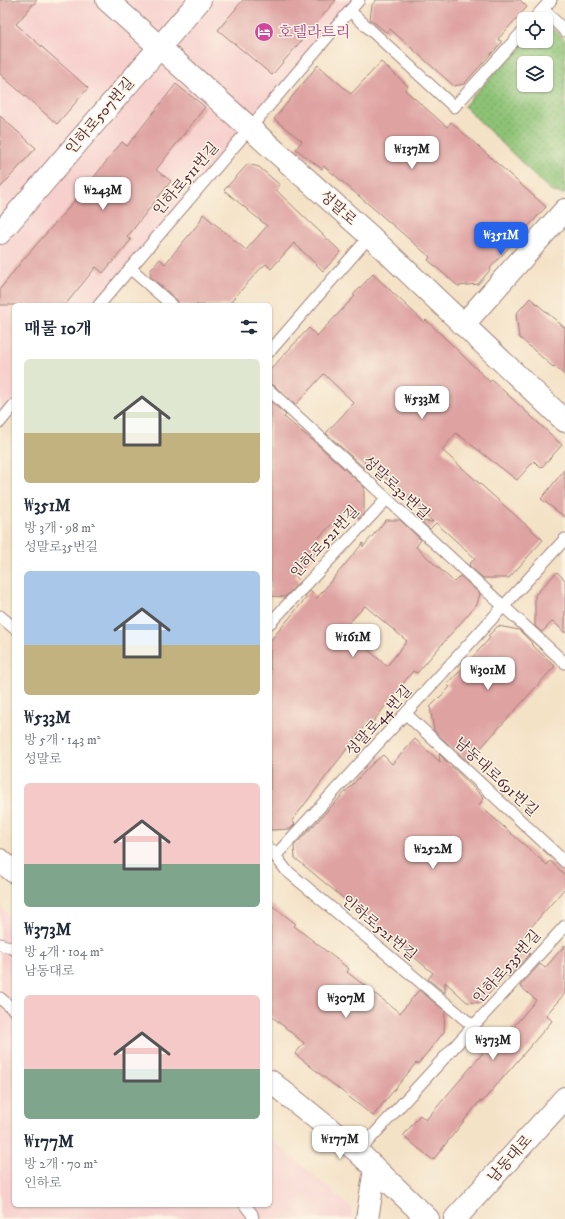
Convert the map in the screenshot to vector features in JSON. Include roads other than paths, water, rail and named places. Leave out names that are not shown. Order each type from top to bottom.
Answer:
[{"type":"street","name":"성말로","points":[[107,0],[370,236],[565,421]]},
{"type":"street","name":"인하로507번길","points":[[0,233],[200,0]]},
{"type":"street","points":[[463,325],[565,210]]},
{"type":"street","points":[[0,860],[12,870]]},
{"type":"street","points":[[272,1083],[358,1152],[428,1219]]},
{"type":"street","name":"남동대로","points":[[455,1219],[565,1098]]},
{"type":"street","points":[[367,1219],[375,1169]]},
{"type":"lane","name":"인하로511번길","points":[[100,303],[360,0]]},
{"type":"lane","points":[[540,12],[551,0]]},
{"type":"lane","points":[[543,9],[565,31]]},
{"type":"lane","points":[[350,11],[454,107],[517,38]]},
{"type":"lane","points":[[272,349],[370,236]]},
{"type":"lane","points":[[130,268],[170,303]]},
{"type":"lane","name":"성말로32번길","points":[[272,392],[386,500],[503,607]]},
{"type":"lane","points":[[0,422],[12,407]]},
{"type":"lane","name":"인하로521번길","points":[[272,621],[386,500]]},
{"type":"lane","name":"성말로44번길","points":[[273,852],[406,714],[565,539]]},
{"type":"lane","points":[[503,607],[565,663]]},
{"type":"lane","points":[[0,616],[12,626]]},
{"type":"lane","name":"남동대로691번길","points":[[406,714],[565,862]]},
{"type":"lane","name":"인하로521번길","points":[[273,852],[286,870],[473,1026]]},
{"type":"lane","name":"인하로535번길","points":[[358,1152],[565,926]]},
{"type":"lane","points":[[0,944],[12,947]]},
{"type":"lane","points":[[0,998],[12,1008]]},
{"type":"lane","points":[[247,1207],[252,1214],[253,1219]]},
{"type":"place","name":"호텔라트리","points":[[264,32]]}]
